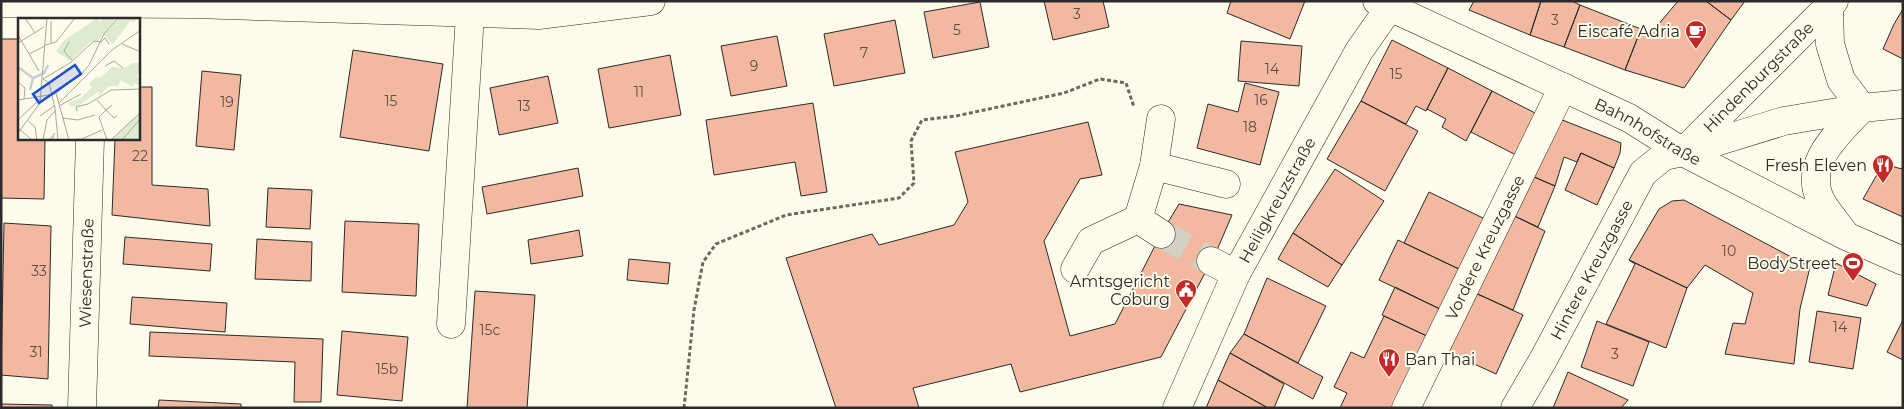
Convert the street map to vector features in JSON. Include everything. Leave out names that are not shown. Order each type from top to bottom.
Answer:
[{"type":"street","points":[[1,3],[93,11],[195,4],[411,6],[470,14],[539,15],[651,1]]},
{"type":"street","name":"Bahnhofstraße","points":[[1387,3],[1629,118],[1684,152],[1846,236],[1903,261]]},
{"type":"street","name":"Heiligkreuzstraße","points":[[1177,408],[1236,274],[1387,3]]},
{"type":"street","points":[[1831,4],[1830,44],[1841,80],[1862,108],[1828,146],[1819,162],[1816,178],[1821,200],[1846,236]]},
{"type":"street","name":"Hindenburgstraße","points":[[1684,152],[1831,4]]},
{"type":"street","points":[[451,324],[470,14]]},
{"type":"street","name":"Vordere Kreuzgasse","points":[[1406,408],[1563,87]]},
{"type":"street","name":"Hintere Kreuzgasse","points":[[1515,408],[1543,360],[1643,173],[1664,156],[1684,152],[1784,121],[1862,108],[1903,104]]},
{"type":"street","points":[[1075,269],[1092,241],[1138,218],[1154,166],[1161,119]]},
{"type":"street","name":"Wiesenstraße","points":[[82,408],[90,140]]},
{"type":"street","points":[[1154,166],[1226,184]]},
{"type":"street","points":[[1138,218],[1161,234]]},
{"type":"street","points":[[1211,261],[1236,274]]},
{"type":"path","points":[[684,408],[694,310],[703,262],[716,244],[786,216],[899,198],[914,184],[912,141],[922,120],[956,116],[1064,93],[1100,79],[1126,83],[1134,106],[1161,119]]},
{"type":"building","points":[[1044,1],[1103,1],[1109,27],[1053,40]]},
{"type":"building","points":[[1231,1],[1305,1],[1290,39],[1227,13]]},
{"type":"building","points":[[1474,1],[1541,1],[1530,35],[1469,10]]},
{"type":"building","points":[[1541,1],[1572,1],[1580,5],[1564,47],[1530,35]]},
{"type":"building","points":[[1678,1],[1706,1],[1731,20],[1684,88],[1625,70],[1641,29],[1653,31]]},
{"type":"building","points":[[1706,1],[1745,1],[1731,20]]},
{"type":"building","points":[[980,2],[989,47],[933,58],[924,12]]},
{"type":"building","points":[[1580,5],[1641,29],[1625,70],[1564,47]]},
{"type":"building","points":[[1903,9],[1903,59],[1883,49]]},
{"type":"building","points":[[895,20],[905,73],[834,86],[824,34]]},
{"type":"building","points":[[777,36],[787,86],[731,96],[721,46]]},
{"type":"building","points":[[1,39],[18,39],[18,140],[45,140],[44,199],[1,198]]},
{"type":"building","points":[[1392,40],[1448,68],[1426,111],[1416,106],[1406,124],[1361,101]]},
{"type":"building","points":[[1241,41],[1302,46],[1299,86],[1238,81]]},
{"type":"building","points":[[353,50],[443,64],[429,151],[340,137]]},
{"type":"building","points":[[670,55],[681,115],[609,128],[598,69]]},
{"type":"building","points":[[1448,68],[1492,91],[1466,141],[1442,127],[1446,119],[1427,109]]},
{"type":"building","points":[[202,71],[241,75],[234,150],[196,146]]},
{"type":"building","points":[[548,76],[558,123],[499,135],[490,88]]},
{"type":"building","points":[[1245,83],[1279,92],[1260,165],[1197,148],[1208,104],[1238,112]]},
{"type":"building","points":[[140,87],[152,87],[152,185],[208,189],[210,226],[112,215],[115,140],[140,140]]},
{"type":"building","points":[[1492,91],[1537,114],[1516,155],[1471,132]]},
{"type":"building","points":[[1361,101],[1418,131],[1385,191],[1327,159]]},
{"type":"building","points":[[813,103],[827,192],[801,196],[795,162],[714,175],[706,120]]},
{"type":"building","points":[[1552,116],[1621,143],[1620,153],[1614,168],[1581,153],[1577,162],[1564,157],[1555,186],[1525,173]]},
{"type":"building","points":[[1088,122],[1102,175],[1080,179],[1044,241],[1070,336],[1115,324],[1161,234],[1179,204],[1232,215],[1217,250],[1161,357],[1020,392],[1011,364],[913,388],[919,408],[836,408],[786,258],[872,234],[879,245],[954,225],[968,202],[955,152]]},
{"type":"building","points":[[1581,153],[1614,168],[1597,205],[1565,190]]},
{"type":"building","points":[[1883,164],[1902,169],[1903,165],[1903,217],[1863,199]]},
{"type":"building","points":[[578,168],[583,196],[487,214],[482,187]]},
{"type":"building","points":[[1335,169],[1384,201],[1342,265],[1293,233]]},
{"type":"building","points":[[1525,173],[1555,186],[1538,227],[1506,212]]},
{"type":"building","points":[[268,188],[312,190],[310,229],[266,227]]},
{"type":"building","points":[[1429,192],[1485,219],[1461,270],[1404,243]]},
{"type":"building","points":[[1684,200],[1810,267],[1800,309],[1794,364],[1725,354],[1733,323],[1745,324],[1753,293],[1705,265],[1687,288],[1629,260],[1659,209],[1672,201]]},
{"type":"building","points":[[1506,212],[1545,231],[1513,310],[1471,291]]},
{"type":"building","points":[[345,221],[419,224],[416,296],[342,292]]},
{"type":"building","points":[[4,223],[51,226],[48,379],[1,375]]},
{"type":"building","points":[[579,230],[583,256],[531,264],[528,240]]},
{"type":"building","points":[[1293,233],[1342,265],[1328,287],[1278,259]]},
{"type":"building","points":[[125,237],[212,244],[210,271],[123,264]]},
{"type":"building","points":[[257,239],[312,242],[311,281],[255,279]]},
{"type":"building","points":[[1398,240],[1461,270],[1442,310],[1379,280]]},
{"type":"building","points":[[629,259],[670,263],[668,284],[627,280]]},
{"type":"building","points":[[1629,260],[1687,288],[1666,348],[1606,324],[1635,264]]},
{"type":"building","points":[[1836,263],[1876,284],[1867,306],[1828,295]]},
{"type":"building","points":[[1267,278],[1326,306],[1298,363],[1244,334]]},
{"type":"building","points":[[1395,287],[1442,310],[1429,337],[1382,315]]},
{"type":"building","points":[[475,291],[535,295],[527,408],[467,408]]},
{"type":"building","points":[[1471,291],[1523,315],[1496,374],[1444,350]]},
{"type":"building","points":[[132,297],[227,303],[225,332],[130,324]]},
{"type":"building","points":[[1817,311],[1861,318],[1853,369],[1809,362]]},
{"type":"building","points":[[1384,316],[1429,337],[1395,408],[1340,408],[1347,393],[1334,387],[1351,352],[1364,358]]},
{"type":"building","points":[[1903,320],[1903,360],[1887,352]]},
{"type":"building","points":[[1597,321],[1649,342],[1633,386],[1581,367]]},
{"type":"building","points":[[342,331],[408,337],[402,401],[337,395]]},
{"type":"building","points":[[150,332],[323,339],[321,402],[294,402],[295,362],[149,356]]},
{"type":"building","points":[[1244,334],[1323,377],[1313,399],[1230,353]]},
{"type":"building","points":[[1230,353],[1284,384],[1274,408],[1268,408],[1218,380]]},
{"type":"building","points":[[1568,372],[1628,400],[1621,408],[1553,408]]},
{"type":"building","points":[[1218,380],[1268,408],[1206,408]]},
{"type":"building","points":[[159,400],[241,404],[241,408],[158,408]]},
{"type":"building","points":[[1,404],[52,405],[52,408],[1,408]]},
{"type":"tunnel","points":[[1161,234],[1211,261]]},
{"type":"place","name":"Eiscafé Adria","points":[[1696,50]]},
{"type":"place","name":"Fresh Eleven","points":[[1883,184]]},
{"type":"place","name":"BodyStreet","points":[[1853,282]]},
{"type":"place","name":"Amtsgericht Coburg","points":[[1186,309]]},
{"type":"place","name":"Ban Thai","points":[[1389,378]]}]
